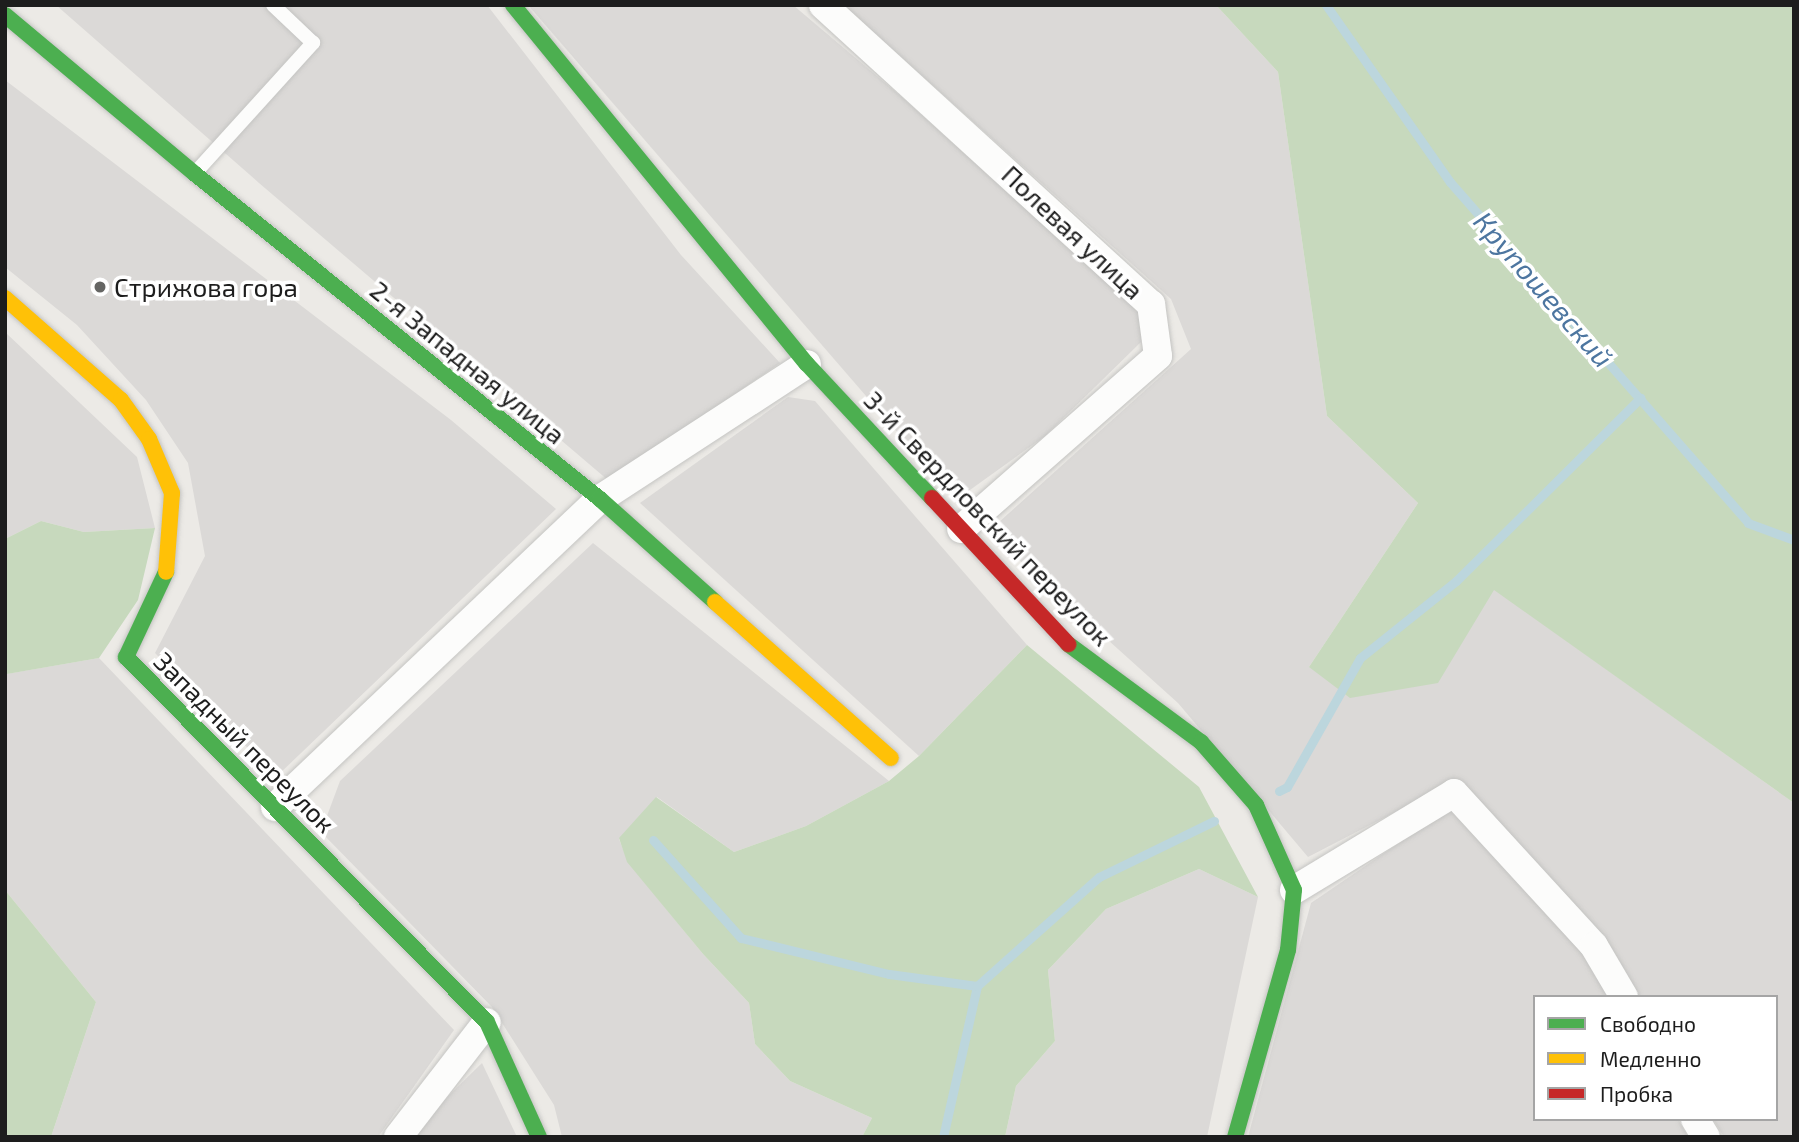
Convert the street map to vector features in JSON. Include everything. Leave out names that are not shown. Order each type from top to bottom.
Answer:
[{"type":"street","name":"3-й Свердловский переулок","points":[[513,5],[807,364],[1075,652],[1201,742],[1256,805],[1294,890],[1288,950],[1235,1137]]},
{"type":"street","name":"Полевая улица","points":[[823,5],[1151,304],[1158,356],[961,529]]},
{"type":"street","name":"2-я Западная улица","points":[[5,15],[194,174],[600,499],[891,758]]},
{"type":"street","name":"Западный переулок","points":[[5,298],[121,400],[149,439],[172,493],[166,575],[126,657],[487,1022]]},
{"type":"street","points":[[275,807],[600,499],[807,364]]},
{"type":"street","points":[[1294,890],[1454,793],[1594,946],[1623,995]]},
{"type":"street","points":[[398,1137],[487,1022],[539,1137]]},
{"type":"street","points":[[1696,1121],[1706,1137]]},
{"type":"lane","points":[[194,174],[313,43],[273,5]]},
{"type":"shaded area","points":[[56,5],[487,5],[681,255],[780,363],[609,481],[259,183]]},
{"type":"shaded area","points":[[528,5],[793,5],[904,99],[1140,312],[1142,341],[1045,436],[956,500]]},
{"type":"shaded area","points":[[843,5],[1216,5],[1278,72],[1327,416],[1418,503],[1309,667],[1494,589],[1794,803],[1794,1137],[1724,1137],[1714,1121],[1778,1121],[1778,995],[1637,995],[1595,926],[1459,779],[1308,857],[1178,703],[988,532],[1191,349],[1171,299]]},
{"type":"shaded area","points":[[5,80],[451,420],[556,509],[276,777],[155,653],[205,556],[188,463],[146,400],[77,325],[5,267]]},
{"type":"shaded area","points":[[5,332],[137,457],[155,528],[84,532],[41,521],[5,539]]},
{"type":"shaded area","points":[[788,397],[815,401],[1027,645],[919,756],[640,503]]},
{"type":"shaded area","points":[[593,543],[889,781],[806,826],[734,852],[657,797],[619,839],[628,862],[703,954],[749,1003],[755,1044],[790,1081],[872,1118],[862,1137],[562,1137],[554,1105],[492,1007],[321,832],[340,781]]},
{"type":"shaded area","points":[[99,658],[454,1030],[378,1137],[51,1137],[96,1002],[5,890],[6,674]]},
{"type":"shaded area","points":[[1449,809],[1583,949],[1609,995],[1533,995],[1533,1121],[1679,1121],[1688,1137],[1248,1137],[1311,903]]},
{"type":"shaded area","points":[[1199,869],[1258,897],[1207,1137],[1005,1137],[1016,1086],[1055,1041],[1048,970],[1106,909]]},
{"type":"shaded area","points":[[482,1063],[517,1137],[412,1137],[429,1115]]},
{"type":"green space","points":[[1216,5],[1794,5],[1794,803],[1494,590],[1438,683],[1350,698],[1309,667],[1418,503],[1327,416],[1278,72]]},
{"type":"green space","points":[[41,521],[84,532],[155,528],[138,600],[99,658],[7,674],[5,684],[5,539]]},
{"type":"green space","points":[[1027,645],[1199,787],[1258,897],[1199,869],[1106,909],[1048,970],[1055,1041],[1016,1086],[1005,1137],[862,1137],[872,1118],[790,1081],[755,1044],[749,1003],[703,954],[627,862],[619,838],[656,797],[734,852],[806,826],[889,781],[919,756]]},
{"type":"green space","points":[[5,890],[96,1002],[51,1137],[5,1137]]},
{"type":"waterway","name":"Крупошевский","points":[[1326,5],[1450,182],[1748,523],[1794,540]]},
{"type":"waterway","points":[[1279,791],[1287,787],[1360,658],[1456,581],[1640,398]]},
{"type":"waterway","points":[[943,1137],[977,986],[1099,877],[1214,821]]},
{"type":"waterway","points":[[653,840],[741,938],[889,974],[977,986]]},
{"type":"traffic: fast","points":[[513,5],[807,364],[932,498]]},
{"type":"traffic: fast","points":[[5,15],[195,174],[600,499],[715,602]]},
{"type":"traffic: fast","points":[[166,572],[126,657],[487,1022],[539,1137]]},
{"type":"traffic: fast","points":[[1068,644],[1201,742],[1256,805],[1294,890],[1288,950],[1235,1137]]},
{"type":"traffic: slow","points":[[5,298],[121,400],[149,439],[172,493],[166,572]]},
{"type":"traffic: slow","points":[[715,602],[891,758]]},
{"type":"traffic: jam","points":[[932,498],[1068,644]]},
{"type":"place","name":"Стрижова гора","points":[[100,287]]}]
